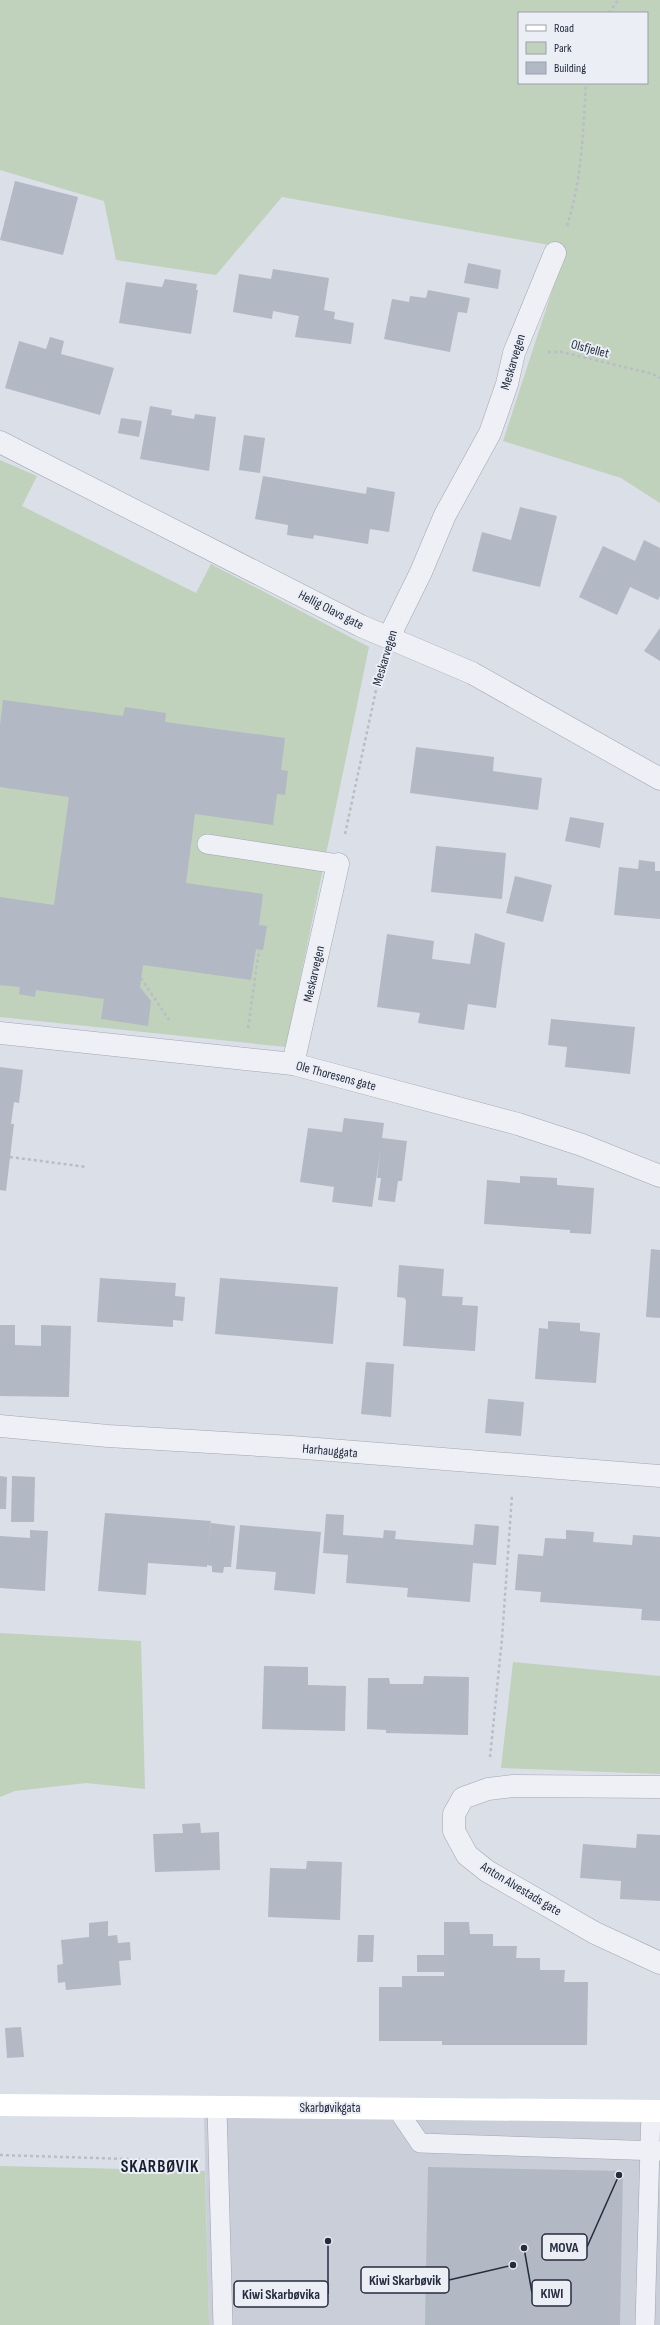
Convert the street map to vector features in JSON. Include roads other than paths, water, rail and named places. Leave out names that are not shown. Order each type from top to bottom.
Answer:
[{"type":"main road","name":"Skarbøvikgata","points":[[0,2105],[655,2111]]},
{"type":"street","name":"Meskarvegen","points":[[389,637],[421,572],[445,515],[490,433],[507,384],[514,353],[555,253]]},
{"type":"street","name":"Hellig Olavs gate","points":[[0,442],[361,626],[472,673],[660,779]]},
{"type":"street","name":"Meskarvegen","points":[[293,1064],[338,864]]},
{"type":"street","name":"Ole Thoresens gate","points":[[0,1033],[293,1064],[518,1124],[582,1145],[660,1176]]},
{"type":"street","name":"Harhauggata","points":[[0,1426],[108,1436],[660,1476]]},
{"type":"street","name":"Anton Alvestads gate","points":[[660,1787],[513,1786],[488,1789],[463,1798],[454,1814],[454,1831],[467,1855],[487,1871],[595,1933],[660,1963]]},
{"type":"lane","points":[[206,844],[338,864]]},
{"type":"lane","points":[[217,2108],[223,2325]]},
{"type":"lane","points":[[397,2109],[420,2144],[655,2151]]},
{"type":"lane","points":[[645,2325],[655,2151],[655,2111]]},
{"type":"place","name":"MOVA","points":[[619,2175]]},
{"type":"place","name":"Kiwi Skarbøvika","points":[[328,2241]]},
{"type":"place","name":"KIWI","points":[[524,2248]]},
{"type":"place","name":"Kiwi Skarbøvik","points":[[513,2265]]},
{"type":"district","name":"SKARBØVIK","points":[[160,2167]]}]
